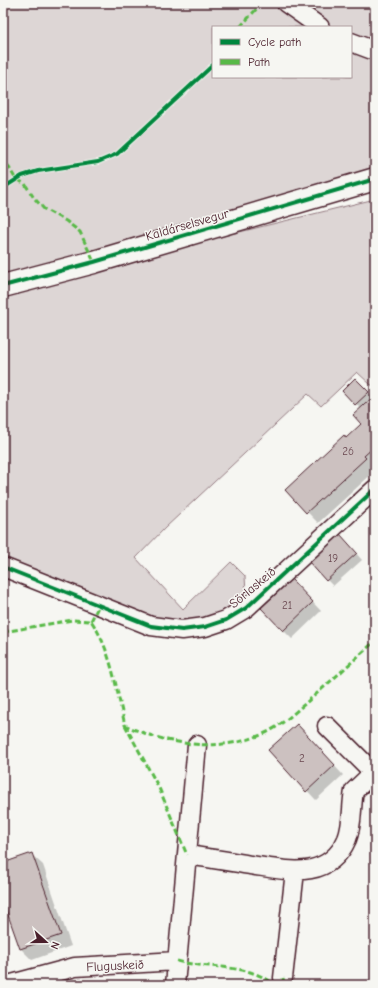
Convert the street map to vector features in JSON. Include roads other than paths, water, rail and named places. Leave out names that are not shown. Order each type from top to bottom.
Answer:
[{"type":"street","points":[[286,3],[319,26]]},
{"type":"street","points":[[352,42],[375,51]]},
{"type":"street","name":"Kaldárselsvegur","points":[[3,286],[94,262],[375,179]]},
{"type":"street","name":"Sörlaskeið","points":[[3,567],[151,626],[182,630],[205,627],[226,620],[246,608],[375,489]]},
{"type":"street","points":[[187,855],[294,871],[313,869],[321,866],[339,852],[347,839],[350,829],[354,791],[375,773],[327,726]]},
{"type":"street","points":[[175,985],[197,745]]},
{"type":"street","points":[[283,978],[294,871]]},
{"type":"street","name":"Fluguskeið","points":[[3,980],[6,985],[75,967],[177,961]]}]
